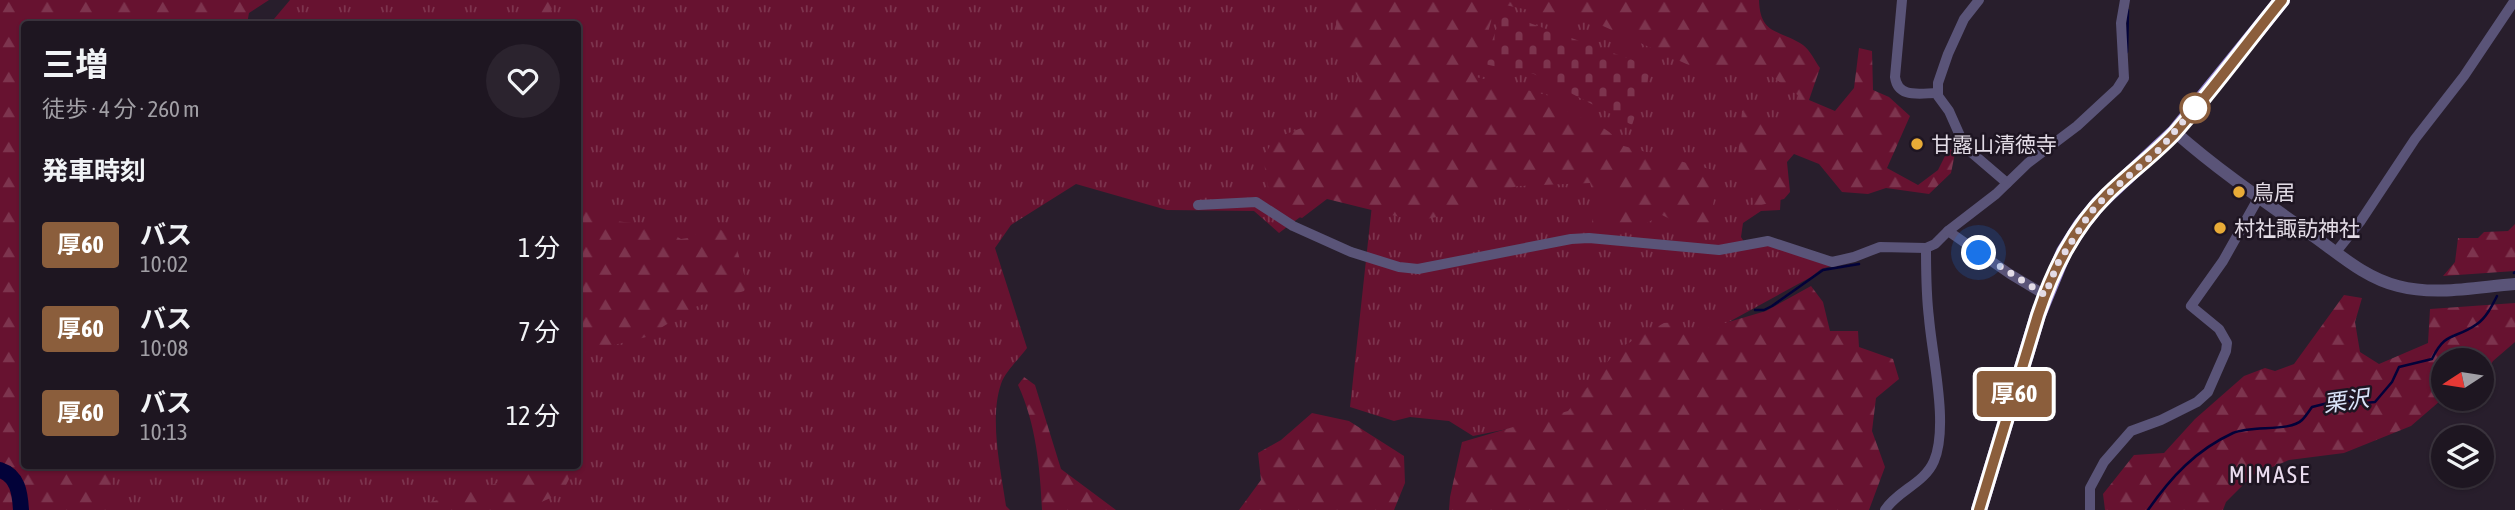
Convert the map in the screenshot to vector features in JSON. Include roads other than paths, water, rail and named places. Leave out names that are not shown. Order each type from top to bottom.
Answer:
[{"type":"main road","points":[[1979,510],[2045,295],[2058,263],[2090,213],[2175,132],[2282,0]]},
{"type":"street","points":[[1902,0],[1896,85],[1910,94],[1938,93]]},
{"type":"street","points":[[1979,0],[1964,19],[1948,54],[1938,83],[1938,93],[1965,147],[2007,183]]},
{"type":"street","points":[[1198,205],[1256,202],[1293,226],[1351,252],[1399,267],[1418,269],[1571,239],[1589,238],[1719,250],[1768,241],[1832,262],[1880,247],[1926,248],[1935,244],[1996,194],[2028,163],[2118,89],[2124,78],[2121,23],[2124,0]]},
{"type":"street","points":[[2336,252],[2367,212],[2415,139],[2464,76],[2515,0]]},
{"type":"street","points":[[2175,132],[2201,155],[2259,197],[2380,280],[2415,290],[2515,284]]},
{"type":"street","points":[[2090,510],[2090,488],[2104,462],[2130,431],[2161,420],[2197,402],[2208,392],[2227,343],[2219,329],[2191,306],[2223,261],[2259,197]]},
{"type":"street","points":[[1948,231],[2045,295]]},
{"type":"street","points":[[1885,510],[1894,499],[1922,478],[1936,453],[1940,413],[1928,314],[1926,248]]},
{"type":"waterway","points":[[2127,52],[2128,10]]},
{"type":"waterway","points":[[1755,310],[1772,306],[1823,270],[1859,264]]},
{"type":"waterway","name":"栗沢","points":[[2148,510],[2166,486],[2196,456],[2233,433],[2296,424],[2312,407],[2344,399],[2355,404],[2375,402],[2392,382],[2399,367],[2432,359],[2447,339],[2480,321],[2497,296]]},
{"type":"waterway","points":[[0,470],[14,481],[19,491],[21,510]]},
{"type":"place","name":"甘露山清徳寺","points":[[1917,144]]},
{"type":"place","name":"鳥居","points":[[2239,192]]},
{"type":"place","name":"村社諏訪神社","points":[[2220,228]]},
{"type":"district","name":"MIMASE","points":[[2270,474]]}]
